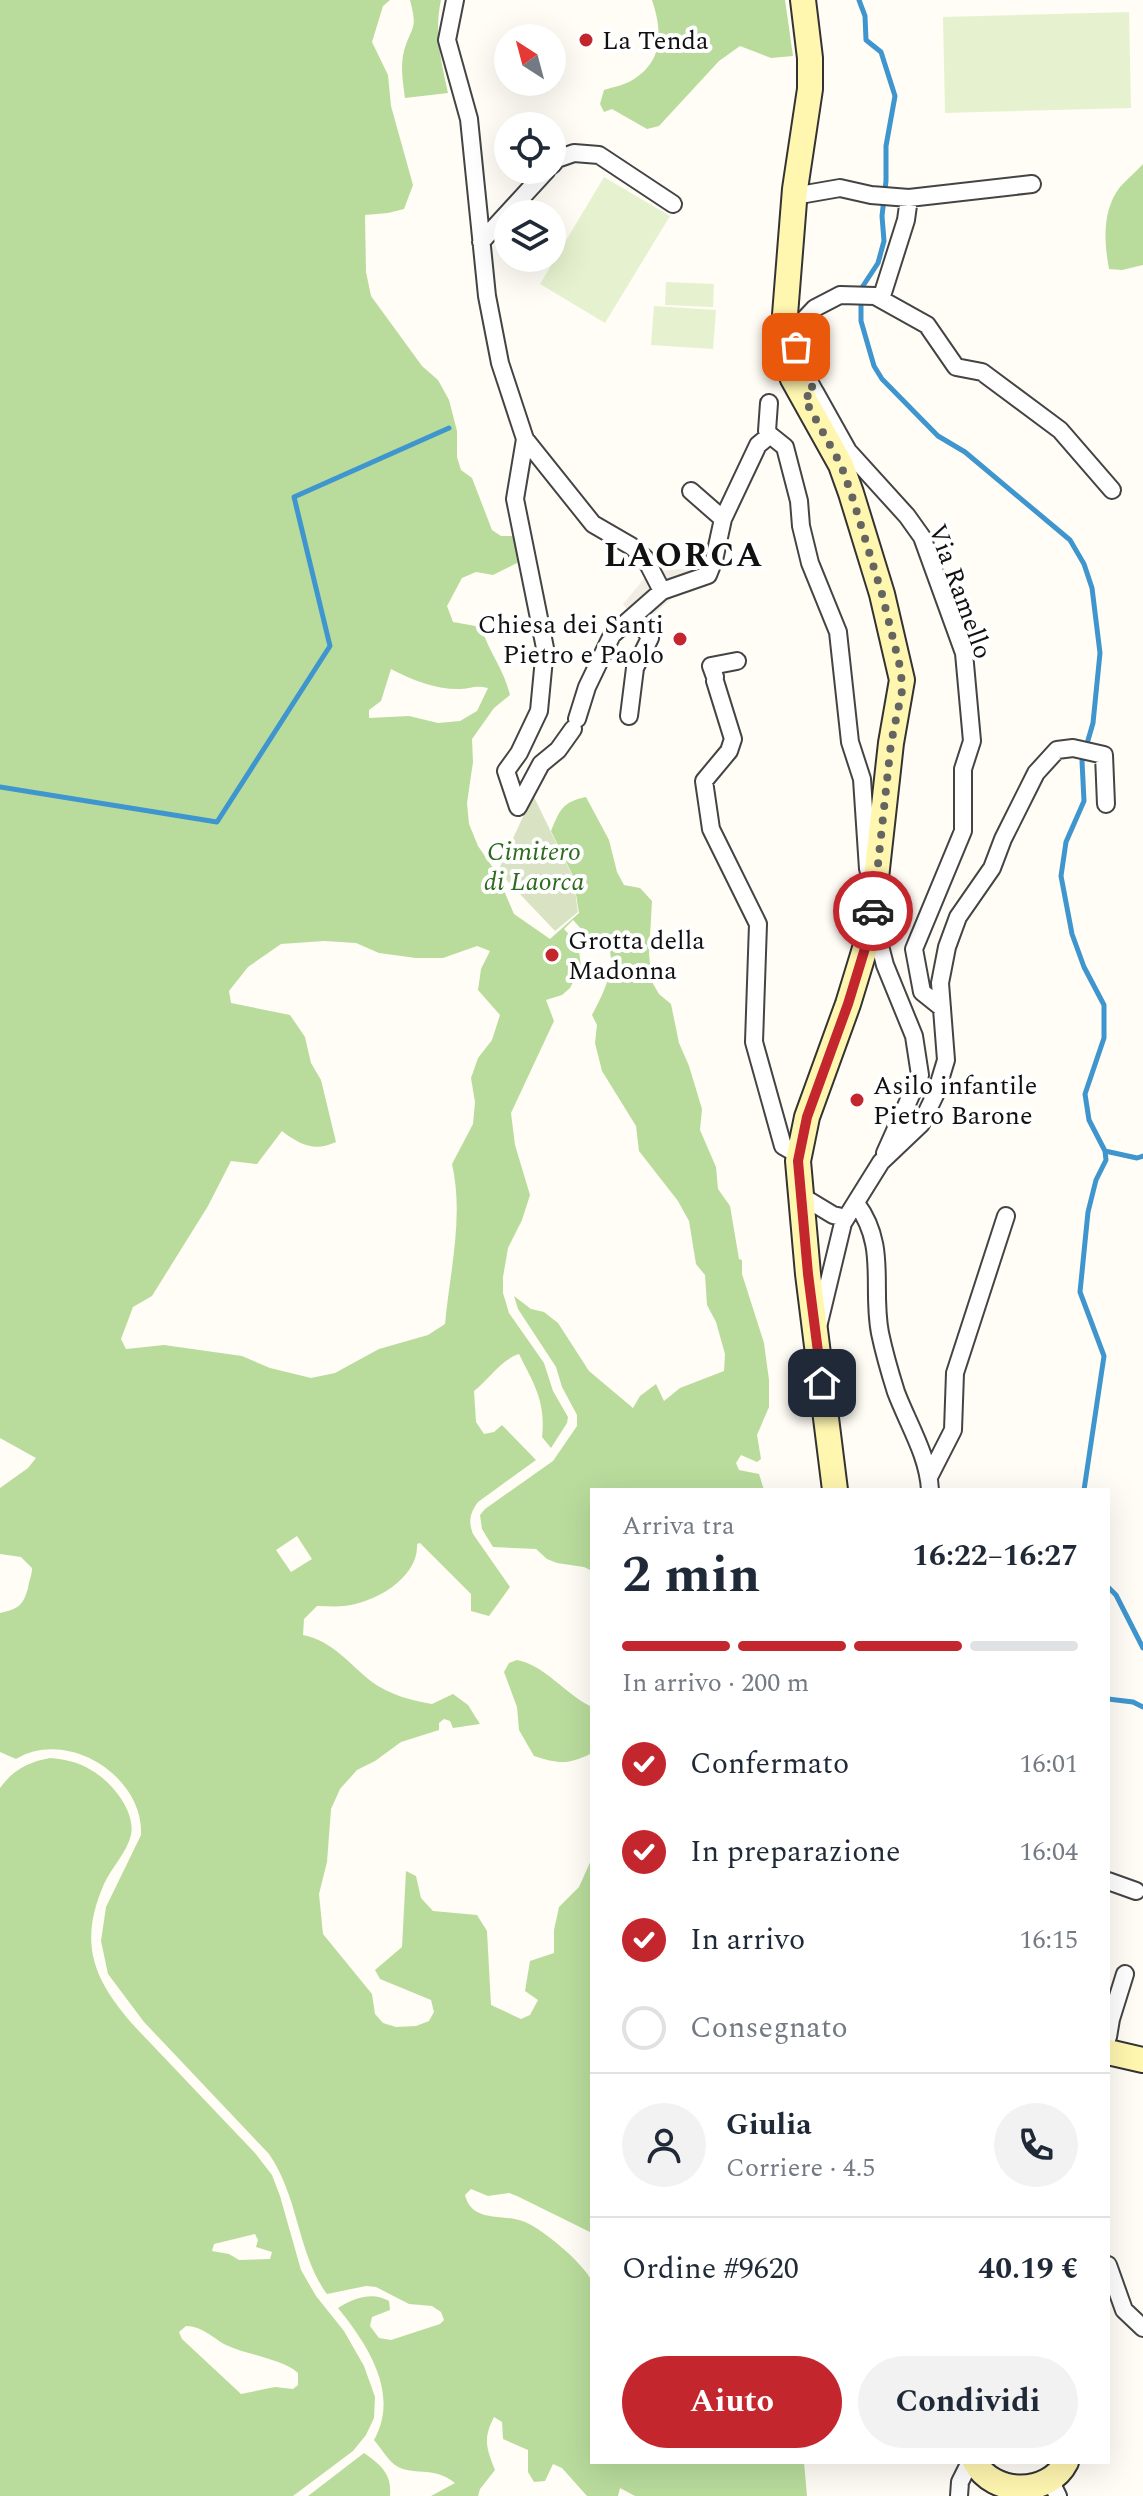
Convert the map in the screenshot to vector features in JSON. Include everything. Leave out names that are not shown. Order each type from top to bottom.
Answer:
[{"type":"main road","points":[[803,0],[810,81],[794,196],[783,340],[787,363],[810,395],[846,479],[882,594],[901,671],[902,691],[891,743],[873,914],[848,1004],[807,1117],[799,1155],[800,1195],[835,1488]]},
{"type":"main road","points":[[1110,2052],[1143,2060]]},
{"type":"main road","points":[[974,2464],[984,2477],[1009,2490],[1030,2491],[1058,2480]]},
{"type":"street","points":[[455,0],[447,40],[469,119],[487,296],[500,363],[525,439],[593,524],[645,558],[662,591]]},
{"type":"street","points":[[566,156],[574,153],[599,155],[673,204]]},
{"type":"street","points":[[481,242],[534,184]]},
{"type":"street","points":[[794,196],[840,188],[871,195],[909,198],[1032,184]]},
{"type":"street","points":[[909,198],[906,220],[878,297],[927,325],[956,367],[982,372],[1060,430],[1112,490]]},
{"type":"street","name":"Via Ramello","points":[[878,297],[840,295],[815,308],[797,327],[796,347],[810,395],[848,451],[922,537],[964,653],[972,741],[963,769],[963,831],[914,949],[922,992],[942,1008]]},
{"type":"street","points":[[769,403],[767,431],[785,447],[810,563],[838,632],[850,742],[862,779],[873,914],[885,965],[914,1036],[920,1075],[881,1162],[846,1218],[816,1336]]},
{"type":"street","points":[[525,439],[515,499],[545,648],[539,711],[519,753],[506,771],[518,807],[541,764],[558,750],[575,724],[587,687],[612,635],[662,591],[708,575],[723,519],[758,445],[770,435]]},
{"type":"street","points":[[691,491],[723,519]]},
{"type":"street","points":[[629,716],[635,668],[650,638],[636,616]]},
{"type":"street","points":[[737,661],[714,675],[733,739],[729,751],[704,781],[705,804],[711,829],[758,924],[754,1042],[783,1146],[799,1155]]},
{"type":"street","points":[[881,1162],[921,1124],[936,1093],[946,1060],[940,983],[947,947],[958,917],[992,868],[1036,773],[1065,749]]},
{"type":"street","points":[[1026,774],[1044,753],[1065,749],[1104,755],[1106,804]]},
{"type":"street","points":[[800,1195],[833,1215],[846,1218]]},
{"type":"street","points":[[856,1203],[869,1220],[875,1249],[880,1333],[896,1392],[916,1436],[930,1484]]},
{"type":"street","points":[[930,1484],[953,1430],[955,1373],[1006,1216]]},
{"type":"street","points":[[1110,1882],[1136,1891]]},
{"type":"street","points":[[1110,2015],[1125,1974]]},
{"type":"street","points":[[1110,2271],[1124,2310],[1143,2328]]},
{"type":"street","points":[[959,2496],[960,2482],[972,2464]]},
{"type":"green space","points":[[0,0],[390,0],[383,6],[372,42],[388,75],[391,106],[413,185],[404,209],[365,215],[366,272],[371,296],[422,366],[438,380],[449,400],[457,431],[457,457],[461,470],[472,478],[492,530],[501,536],[517,536],[521,561],[493,575],[476,572],[462,578],[447,606],[453,622],[481,627],[510,695],[494,708],[472,739],[473,762],[467,803],[469,824],[478,846],[496,872],[514,914],[550,939],[579,913],[573,876],[551,831],[563,808],[572,801],[586,797],[609,840],[617,872],[624,885],[640,888],[652,901],[649,954],[652,982],[659,994],[671,1004],[679,1043],[702,1109],[700,1130],[716,1167],[718,1189],[730,1206],[739,1259],[742,1260],[742,1274],[764,1343],[769,1407],[757,1435],[761,1459],[757,1462],[741,1455],[736,1463],[739,1470],[759,1474],[763,1488],[590,1488],[590,1570],[557,1563],[536,1549],[493,1547],[482,1529],[480,1515],[485,1509],[553,1461],[577,1426],[577,1415],[562,1387],[556,1367],[518,1309],[514,1296],[558,1323],[589,1371],[633,1408],[640,1396],[656,1384],[664,1401],[680,1388],[724,1371],[725,1354],[716,1322],[707,1305],[705,1275],[696,1264],[689,1221],[678,1201],[639,1151],[636,1126],[602,1071],[595,1043],[597,1025],[592,1015],[611,967],[609,948],[604,939],[597,946],[573,920],[564,929],[578,944],[581,966],[570,988],[562,995],[546,1000],[554,1021],[511,1113],[515,1145],[530,1195],[508,1248],[503,1277],[503,1293],[509,1313],[544,1363],[553,1391],[568,1417],[567,1423],[551,1448],[542,1437],[540,1403],[519,1354],[501,1365],[474,1391],[476,1422],[484,1434],[494,1432],[502,1425],[536,1460],[478,1502],[472,1514],[473,1534],[510,1587],[489,1616],[471,1611],[471,1594],[420,1543],[417,1544],[411,1568],[392,1587],[356,1604],[317,1606],[304,1619],[303,1635],[332,1648],[379,1687],[432,1704],[453,1694],[468,1705],[480,1724],[453,1728],[450,1721],[444,1719],[439,1723],[439,1730],[401,1742],[357,1770],[340,1789],[331,1809],[327,1862],[319,1894],[323,1934],[372,1994],[375,2014],[383,2023],[396,2027],[416,2026],[429,2021],[434,2012],[431,2000],[380,1979],[375,1970],[402,1947],[406,1871],[416,1876],[421,1898],[433,1911],[477,1915],[487,1931],[491,2005],[521,2019],[530,2015],[538,2000],[525,1991],[530,1961],[554,1953],[554,1930],[559,1907],[579,1887],[590,1862],[590,2232],[509,2193],[488,2196],[471,2189],[465,2195],[474,2210],[482,2214],[517,2219],[542,2232],[562,2247],[590,2278],[590,2464],[804,2464],[807,2496],[635,2496],[620,2488],[618,2496],[587,2496],[562,2468],[553,2464],[545,2481],[534,2482],[528,2472],[528,2450],[503,2439],[502,2422],[494,2417],[487,2443],[495,2470],[478,2496],[431,2496],[455,2483],[439,2474],[395,2465],[374,2440],[384,2405],[382,2388],[369,2354],[338,2308],[363,2297],[376,2296],[389,2301],[390,2310],[372,2317],[370,2326],[379,2338],[391,2340],[440,2324],[444,2320],[441,2312],[432,2306],[409,2304],[376,2287],[366,2286],[327,2294],[315,2274],[286,2187],[269,2154],[144,2022],[108,1974],[101,1941],[106,1907],[141,1835],[139,1814],[130,1794],[99,1763],[79,1754],[57,1750],[36,1751],[16,1759],[0,1752],[0,1613],[22,1603],[32,1568],[21,1557],[0,1554],[0,1488],[28,1468],[36,1458],[0,1438]],"holes":[[[391,669],[443,688],[488,688],[477,711],[460,721],[438,723],[409,716],[369,718],[369,710],[381,701]],[[324,941],[356,943],[379,953],[416,958],[443,958],[477,946],[490,951],[481,969],[478,990],[500,1015],[492,1040],[478,1058],[471,1078],[475,1102],[473,1124],[452,1164],[457,1203],[445,1324],[428,1335],[379,1349],[335,1373],[311,1378],[270,1368],[242,1356],[164,1345],[126,1349],[121,1339],[133,1307],[152,1296],[208,1206],[231,1161],[257,1164],[282,1131],[308,1146],[336,1142],[321,1080],[311,1063],[305,1037],[290,1015],[231,1003],[229,991],[248,967],[281,944]],[[297,1536],[312,1559],[291,1572],[276,1550]]]},
{"type":"green space","points":[[410,0],[441,0],[438,35],[448,93],[405,98],[403,57],[414,23]]},
{"type":"green space","points":[[652,0],[785,0],[793,56],[771,58],[740,46],[719,61],[659,126],[647,129],[612,109],[604,112],[600,104],[604,90],[634,79],[656,54],[659,33]]},
{"type":"green space","points":[[1129,12],[1131,108],[945,113],[943,17]]},
{"type":"green space","points":[[1143,164],[1143,265],[1122,270],[1109,269],[1106,237],[1110,206],[1120,187]]},
{"type":"green space","points":[[604,177],[670,216],[605,323],[540,284],[547,272],[566,272],[566,241]]},
{"type":"green space","points":[[666,282],[714,284],[713,307],[665,305]]},
{"type":"green space","points":[[654,306],[716,310],[713,349],[651,345]]},
{"type":"green space","name":"Cimitero di Laorca","points":[[533,795],[573,877],[578,912],[555,931],[498,871]]},
{"type":"green space","points":[[517,1660],[537,1668],[590,1706],[590,1754],[563,1762],[534,1756],[519,1730],[517,1707],[504,1672],[509,1663]]},
{"type":"green space","points":[[61,1759],[86,1767],[106,1781],[126,1807],[132,1826],[131,1835],[104,1884],[92,1926],[92,1945],[101,1979],[122,2012],[272,2175],[301,2270],[316,2296],[344,2331],[364,2366],[375,2397],[374,2418],[353,2451],[293,2496],[0,2496],[0,1788],[16,1772],[42,1760]],"holes":[[[255,2234],[258,2240],[256,2247],[272,2252],[270,2259],[239,2260],[229,2254],[212,2251],[214,2244]],[[186,2326],[202,2330],[226,2345],[291,2368],[298,2373],[298,2385],[293,2389],[275,2387],[241,2394],[182,2339],[179,2332]]]},
{"type":"green space","points":[[364,2453],[384,2471],[390,2496],[308,2496]]},
{"type":"shaded area","points":[[695,569],[710,578],[694,591],[673,597],[640,627],[623,604],[650,572]]},
{"type":"waterway","points":[[859,0],[865,16],[866,40],[881,52],[895,96],[886,146],[882,216],[884,241],[878,263],[861,289],[861,321],[874,366],[882,379],[938,436],[965,452],[1070,540],[1084,564],[1092,588],[1100,653],[1093,723],[1082,761],[1084,801],[1066,842],[1061,876],[1072,934],[1084,967],[1104,1005],[1104,1038],[1085,1094],[1089,1120],[1105,1151],[1106,1160],[1096,1180],[1088,1212],[1080,1292],[1104,1356],[1084,1488]]},
{"type":"waterway","points":[[0,787],[217,822],[330,646],[294,497],[449,428]]},
{"type":"waterway","points":[[1105,1151],[1137,1158],[1143,1156]]},
{"type":"waterway","points":[[1110,1589],[1143,1648]]},
{"type":"waterway","points":[[1110,1699],[1133,1702],[1143,1707]]},
{"type":"way so far","points":[[796,347],[802,369],[815,392],[804,398],[841,465],[882,594],[900,663],[902,691],[891,743],[873,911]]},
{"type":"place","name":"La Tenda","points":[[586,40]]},
{"type":"place","name":"Chiesa dei Santi Pietro e Paolo","points":[[680,639]]},
{"type":"place","name":"Grotta della Madonna","points":[[552,955]]},
{"type":"place","name":"Asilo infantile Pietro Barone","points":[[857,1100]]},
{"type":"district","name":"LAORCA","points":[[684,554]]},
{"type":"route","points":[[822,1383],[798,1161],[807,1117],[848,1004],[870,932],[873,911]]}]
